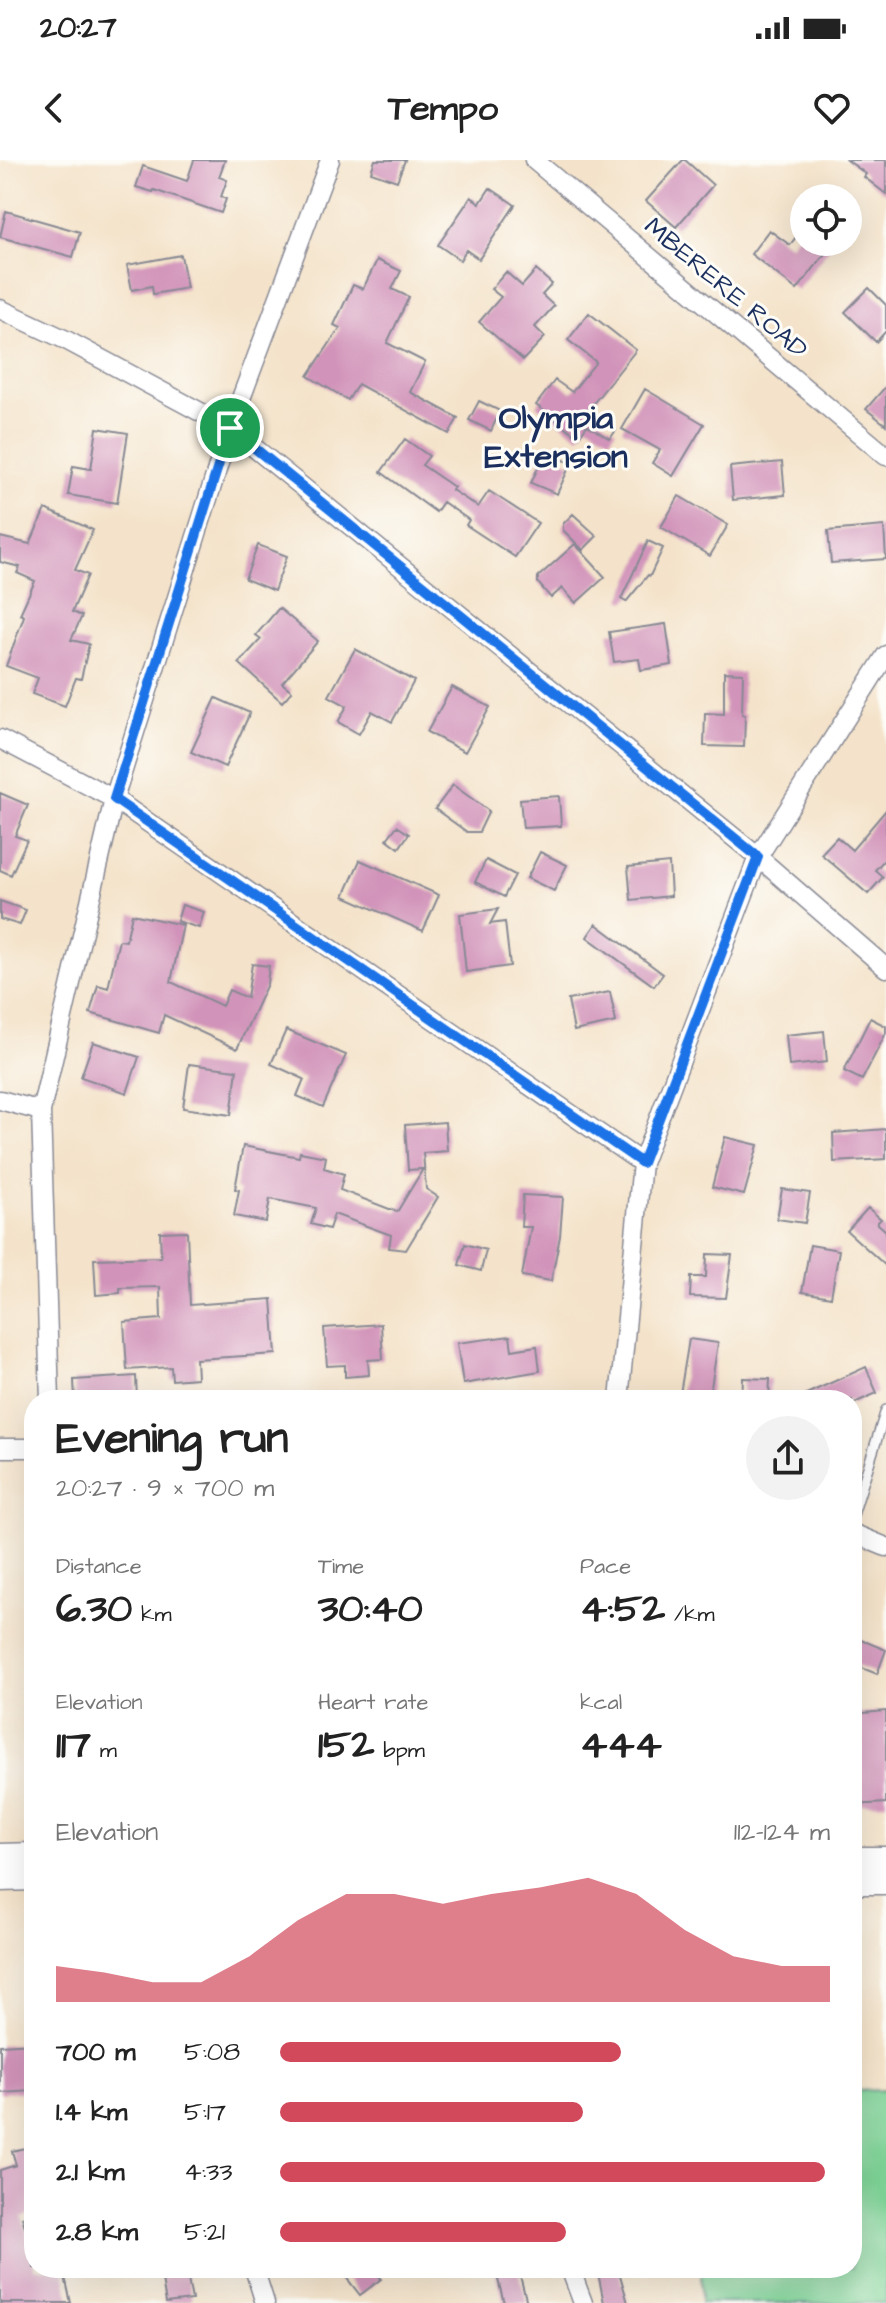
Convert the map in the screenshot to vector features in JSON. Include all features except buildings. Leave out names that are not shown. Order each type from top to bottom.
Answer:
[{"type":"main road","points":[[0,1857],[24,1856]]},
{"type":"main road","points":[[862,1860],[886,1860]]},
{"type":"main road","points":[[0,1878],[24,1877]]},
{"type":"main road","points":[[862,1881],[886,1881]]},
{"type":"street","points":[[50,1390],[41,1111],[114,799],[230,428],[330,160]]},
{"type":"street","name":"MBERERE ROAD","points":[[534,160],[886,456]]},
{"type":"street","points":[[0,309],[66,340],[230,428],[758,857],[886,968]]},
{"type":"street","points":[[620,1390],[642,1163],[758,857],[886,655]]},
{"type":"street","points":[[0,739],[114,799],[642,1163]]},
{"type":"street","points":[[0,1100],[41,1111]]},
{"type":"street","points":[[0,1448],[24,1448]]},
{"type":"street","points":[[862,1537],[886,1547]]},
{"type":"street","points":[[257,2278],[265,2303]]},
{"type":"street","points":[[574,2278],[583,2303]]},
{"type":"lane","points":[[862,1486],[886,1410]]},
{"type":"green space","points":[[886,2090],[886,2303],[701,2303],[701,2278],[862,2278],[862,2091]]},
{"type":"district","name":"Olympia Extension","points":[[556,438]]},
{"type":"route","points":[[230,428],[758,857],[642,1163],[114,799],[230,428]]}]
